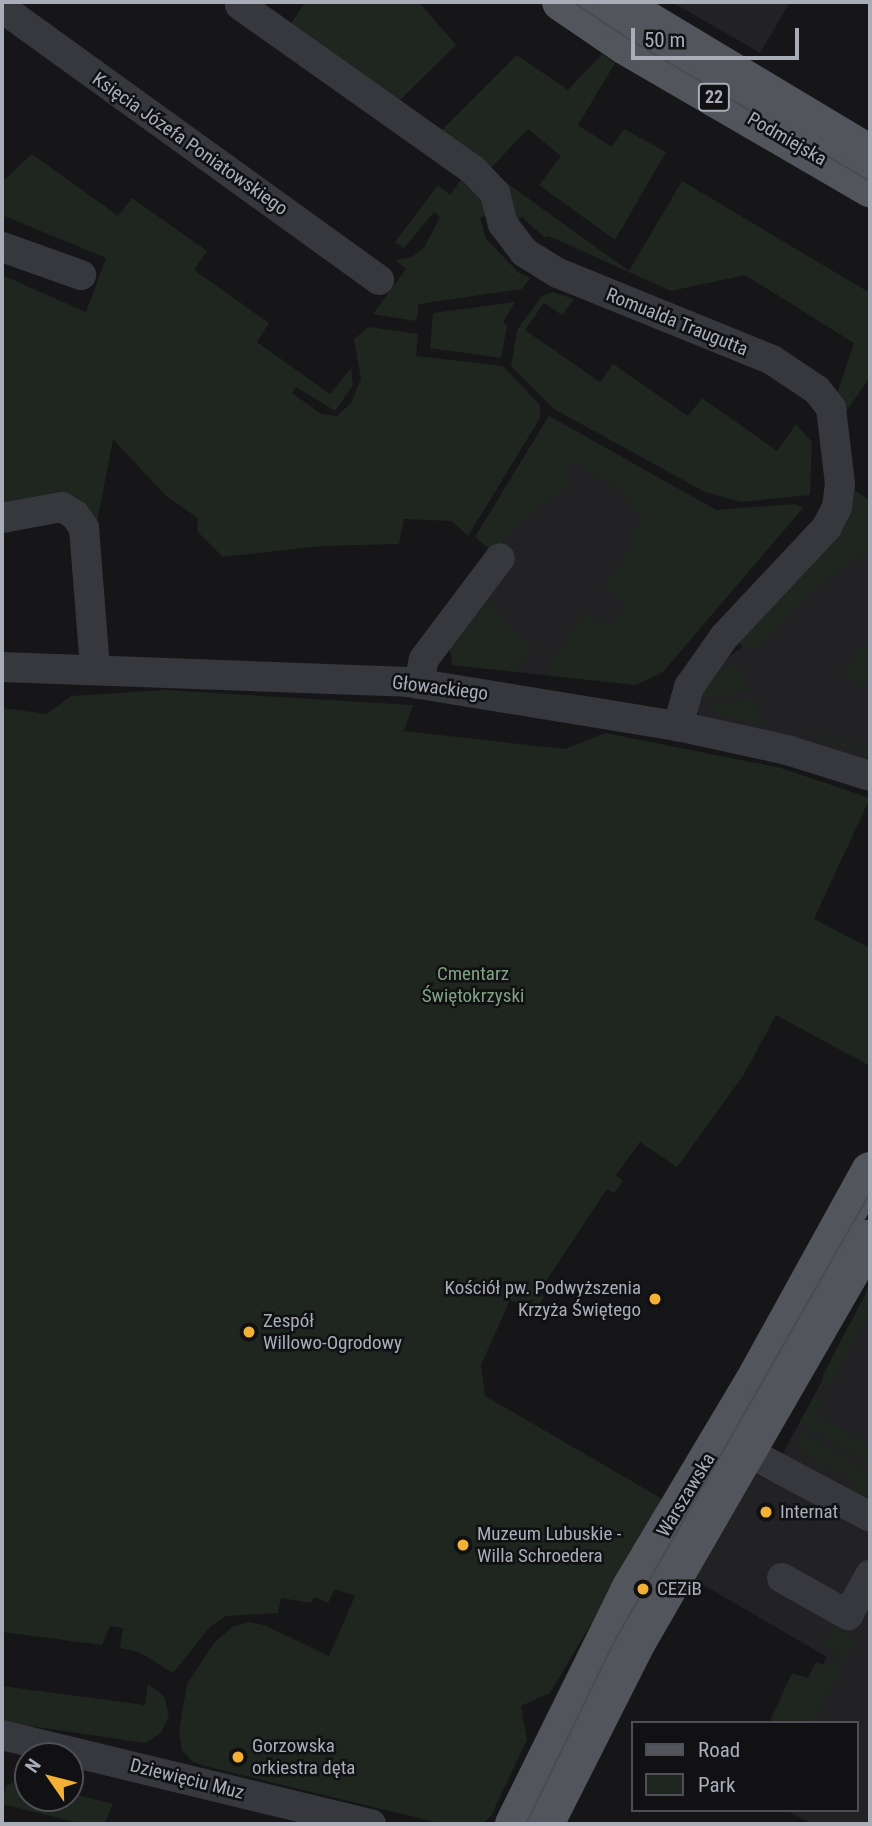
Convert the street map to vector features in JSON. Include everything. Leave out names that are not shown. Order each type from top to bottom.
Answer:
[{"type":"main road","name":"Podmiejska","points":[[561,2],[624,45],[870,161]]},
{"type":"main road","name":"Podmiejska","points":[[617,2],[870,161]]},
{"type":"main road","name":"Warszawska","points":[[540,1823],[546,1761],[630,1589],[758,1374],[870,1171]]},
{"type":"main road","name":"Warszawska","points":[[540,1823],[637,1642],[870,1238]]},
{"type":"street","name":"Romualda Traugutta","points":[[240,5],[473,170],[495,193],[503,224],[524,252],[558,273],[772,360],[817,390],[831,408],[840,483],[837,507],[827,527],[724,636],[689,687],[678,726]]},
{"type":"street","name":"Księcia Józefa Poniatowskiego","points":[[2,8],[379,280]]},
{"type":"street","points":[[2,247],[81,275]]},
{"type":"street","points":[[2,518],[62,507],[75,515],[84,528],[90,552],[95,668]]},
{"type":"street","points":[[419,684],[425,659],[500,558]]},
{"type":"street","name":"Głowackiego","points":[[2,667],[95,668],[419,684],[678,726],[787,750],[870,776]]},
{"type":"street","points":[[748,1452],[870,1517]]},
{"type":"street","points":[[782,1578],[848,1615],[870,1575]]},
{"type":"street","name":"Dziewięciu Muz","points":[[13,1737],[371,1824]]},
{"type":"shaded area","points":[[672,2],[790,2],[760,53]]},
{"type":"shaded area","points":[[549,416],[716,510],[729,512],[663,672],[636,685],[452,665],[450,649],[512,567],[475,537]]},
{"type":"shaded area","points":[[870,528],[870,760],[710,724],[693,709],[721,662],[748,643]]},
{"type":"shaded area","points":[[870,1292],[870,1824],[812,1824],[790,1812],[858,1812],[858,1721],[794,1721],[827,1657],[695,1580],[756,1474],[768,1481]]},
{"type":"green space","points":[[305,2],[419,2],[456,45],[397,103],[286,32]]},
{"type":"green space","points":[[602,54],[615,63],[578,125],[612,147],[624,129],[666,152],[615,240],[539,185],[561,156],[528,129],[489,170],[629,271],[682,181],[870,293],[870,377],[840,421],[836,397],[854,343],[745,275],[671,291],[549,236],[545,238],[522,217],[509,223],[437,135],[517,55],[568,90]]},
{"type":"green space","points":[[32,154],[118,216],[132,198],[207,251],[194,270],[269,323],[257,342],[330,394],[351,368],[353,385],[335,411],[296,387],[292,393],[321,414],[337,416],[351,403],[361,379],[354,339],[369,327],[418,334],[416,356],[503,366],[540,405],[540,418],[468,536],[452,521],[404,519],[399,544],[322,546],[223,557],[197,531],[198,518],[166,496],[113,439],[95,533],[79,514],[2,509],[2,275],[86,312],[106,258],[2,215],[2,182]]},
{"type":"green space","points":[[464,175],[491,212],[480,218],[486,239],[519,273],[530,278],[522,289],[419,304],[416,321],[373,314],[406,269],[395,260],[412,257],[424,248],[440,217],[434,212],[404,248],[395,242],[438,185],[450,195]]},
{"type":"green space","points":[[553,292],[574,299],[562,315],[544,303],[525,330],[600,382],[613,364],[688,416],[702,398],[777,451],[796,424],[812,442],[810,495],[741,502],[705,492],[554,409],[511,366],[517,330],[542,296]]},
{"type":"green space","points":[[515,302],[503,322],[507,326],[501,358],[430,348],[433,313]]},
{"type":"green space","points":[[549,416],[716,510],[795,504],[803,508],[663,672],[636,685],[544,675],[584,613],[609,627],[626,604],[606,590],[605,584],[636,540],[630,537],[645,516],[628,507],[626,493],[571,461],[562,474],[574,481],[517,524],[495,553],[475,537]]},
{"type":"green space","points":[[849,486],[870,501],[870,549],[816,587],[761,646],[744,649],[735,637]]},
{"type":"green space","points":[[489,597],[505,624],[532,646],[516,672],[452,665],[450,649]]},
{"type":"green space","points":[[863,645],[870,650],[870,679],[863,688],[842,672]]},
{"type":"green space","points":[[736,663],[750,691],[699,698],[712,673]]},
{"type":"green space","name":"Cmentarz Świętokrzyski","points":[[165,690],[413,705],[404,731],[565,749],[606,733],[781,768],[870,798],[814,919],[870,948],[870,1066],[776,1015],[743,1076],[677,1167],[640,1142],[616,1175],[623,1181],[614,1193],[607,1189],[538,1293],[544,1296],[536,1312],[510,1300],[481,1365],[485,1396],[664,1500],[550,1693],[521,1706],[527,1740],[491,1816],[483,1823],[443,1824],[205,1766],[193,1762],[182,1750],[179,1731],[187,1684],[214,1643],[232,1627],[249,1622],[264,1625],[329,1656],[355,1596],[335,1589],[328,1603],[315,1597],[311,1603],[281,1598],[278,1613],[226,1616],[210,1627],[173,1673],[139,1652],[120,1648],[123,1628],[110,1626],[102,1645],[2,1632],[2,708],[47,714],[71,696]]},
{"type":"green space","points":[[752,698],[765,726],[715,714],[708,706]]},
{"type":"green space","points":[[815,732],[870,751],[870,756],[813,736]]},
{"type":"green space","points":[[870,1285],[870,1312],[828,1389],[822,1380],[824,1373]]},
{"type":"green space","points":[[814,1396],[824,1397],[815,1415],[870,1445],[870,1463],[800,1423]]},
{"type":"green space","points":[[801,1431],[870,1473],[867,1506],[847,1496],[855,1481],[826,1465],[817,1480],[813,1478],[821,1462],[795,1447]]},
{"type":"green space","points":[[834,1626],[856,1640],[814,1721],[770,1721],[792,1673],[808,1678],[816,1662],[831,1667],[839,1653],[824,1646]]},
{"type":"green space","points":[[148,1684],[164,1696],[169,1715],[161,1733],[145,1743],[17,1724],[2,1726],[2,1686],[145,1705]]},
{"type":"green space","points":[[14,1782],[14,1807],[2,1804],[6,1786]]},
{"type":"green space","points":[[84,1797],[113,1804],[104,1824],[83,1824],[34,1812],[84,1812]]},
{"type":"tram line","points":[[573,2],[632,41],[870,181]]},
{"type":"tram line","points":[[526,1824],[614,1642],[870,1193]]},
{"type":"place","name":"Kościół pw. Podwyższenia Krzyża Świętego","points":[[655,1299]]},
{"type":"place","name":"Zespół Willowo-Ogrodowy","points":[[249,1332]]},
{"type":"place","name":"Internat","points":[[766,1512]]},
{"type":"place","name":"Muzeum Lubuskie - Willa Schroedera","points":[[463,1545]]},
{"type":"place","name":"CEZiB","points":[[643,1589]]},
{"type":"place","name":"Gorzowska orkiestra dęta","points":[[238,1757]]}]
